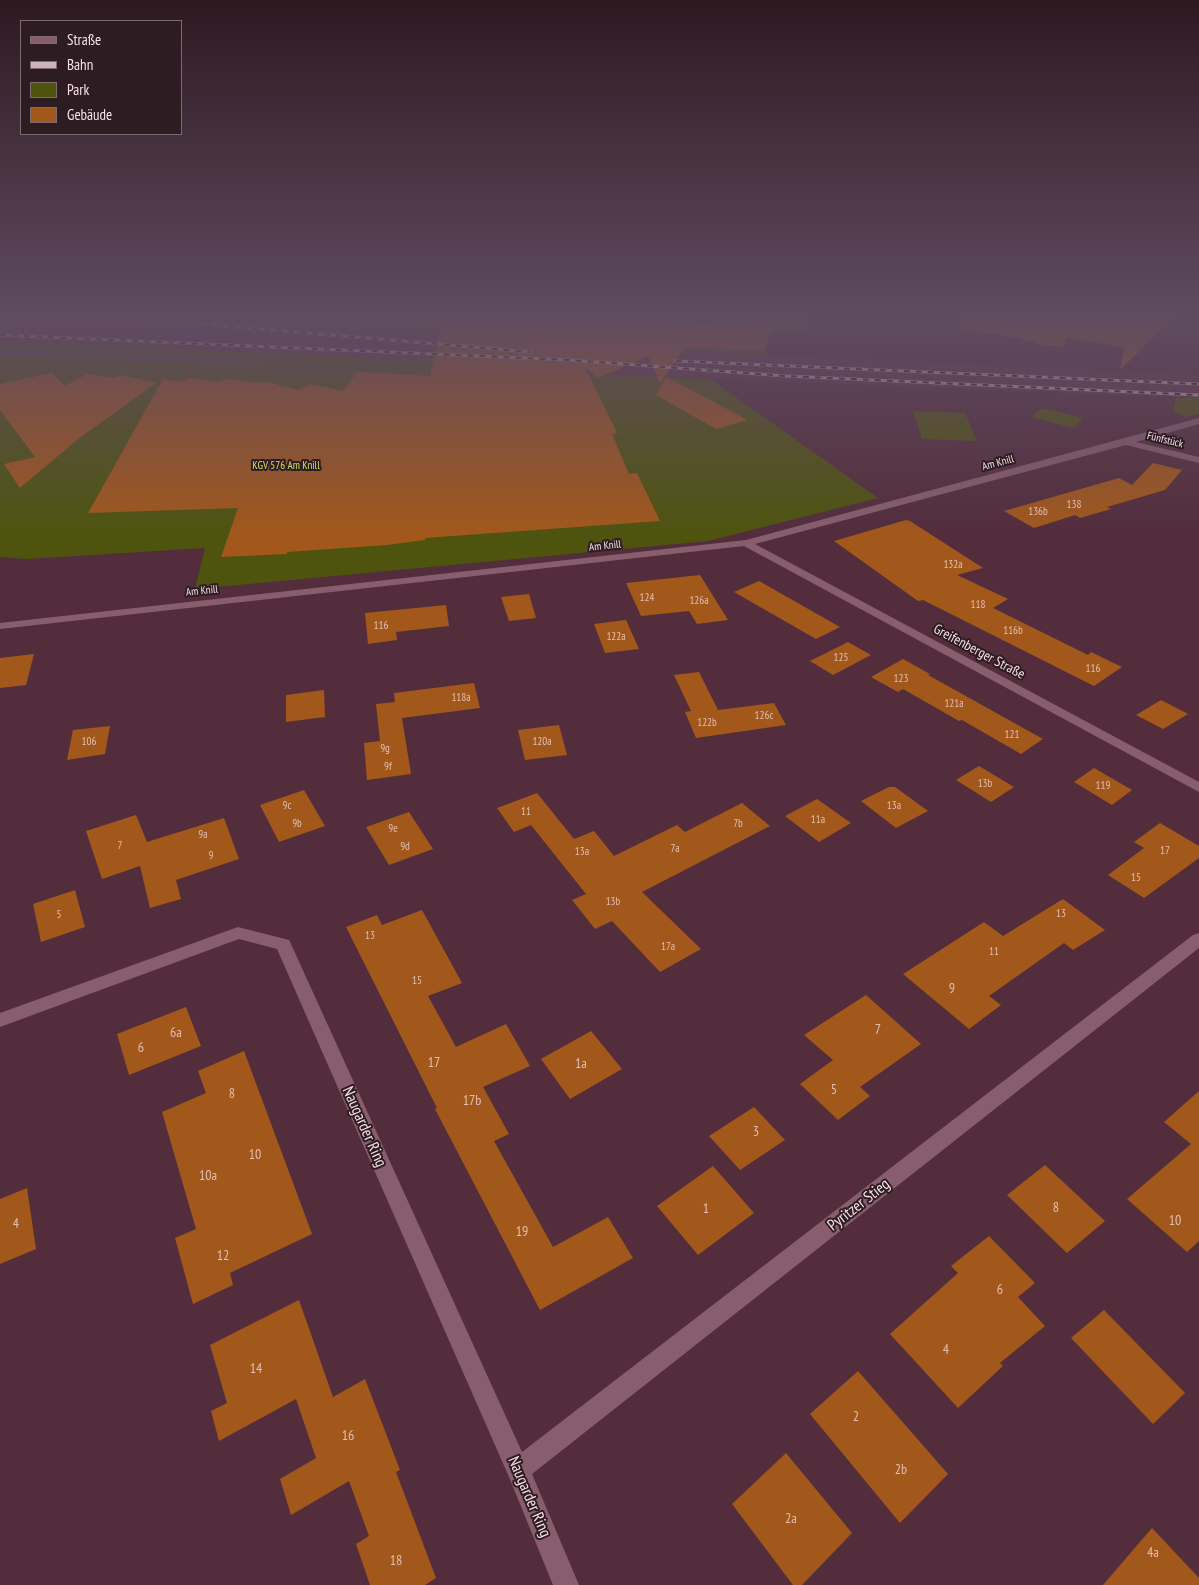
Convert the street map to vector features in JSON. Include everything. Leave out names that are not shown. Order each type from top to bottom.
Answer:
[{"type":"street","name":"Am Knill","points":[[0,626],[746,542],[1126,443],[1199,421]]},
{"type":"street","name":"Fünfstück","points":[[1126,443],[1147,446],[1199,460]]},
{"type":"street","name":"Greifenberger Straße","points":[[746,542],[1199,788]]},
{"type":"street","name":"Naugarder Ring","points":[[0,1020],[238,933],[283,944],[518,1470],[566,1585]]},
{"type":"street","name":"Pyritzer Stieg","points":[[518,1470],[1199,939]]},
{"type":"shaded area","points":[[972,389],[1199,389],[1199,398]]},
{"type":"green space","name":"KGV 576 Am Knill","points":[[0,389],[724,389],[878,498],[708,541],[195,589],[205,548],[27,559],[0,557]]},
{"type":"green space","points":[[1176,398],[1199,398],[1199,414],[1185,417],[1173,410]]},
{"type":"green space","points":[[1042,408],[1083,418],[1073,428],[1031,417]]},
{"type":"green space","points":[[913,411],[965,413],[977,441],[922,439]]},
{"type":"building","points":[[0,389],[148,389],[78,439],[20,488],[4,464],[35,457],[0,410]]},
{"type":"building","points":[[157,389],[333,389],[343,391],[344,389],[596,389],[617,433],[612,434],[629,474],[637,473],[660,521],[425,538],[425,540],[387,545],[287,552],[287,554],[221,557],[238,508],[88,513]]},
{"type":"building","points":[[659,389],[689,389],[748,420],[717,429],[656,395]]},
{"type":"building","points":[[1153,463],[1182,470],[1165,490],[1107,507],[1111,509],[1080,518],[1075,515],[1034,528],[1004,511],[1119,478],[1132,485]]},
{"type":"building","points":[[906,520],[983,568],[957,575],[1008,599],[993,608],[1088,655],[1091,652],[1122,667],[1094,686],[923,600],[918,601],[834,541]]},
{"type":"building","points":[[700,575],[728,620],[697,624],[689,611],[641,616],[626,583]]},
{"type":"building","points":[[759,581],[840,627],[816,639],[734,592]]},
{"type":"building","points":[[529,594],[536,618],[509,621],[501,597]]},
{"type":"building","points":[[446,605],[449,626],[396,632],[397,640],[368,644],[365,613]]},
{"type":"building","points":[[626,620],[639,649],[605,653],[594,624]]},
{"type":"building","points":[[848,642],[871,655],[833,675],[810,661]]},
{"type":"building","points":[[34,654],[26,685],[0,688],[0,658]]},
{"type":"building","points":[[903,659],[1043,739],[1021,754],[903,689],[898,692],[871,677]]},
{"type":"building","points":[[699,672],[718,710],[774,703],[786,725],[696,738],[685,712],[691,711],[674,675]]},
{"type":"building","points":[[474,683],[480,708],[402,718],[411,774],[367,780],[364,743],[380,741],[376,704],[395,702],[394,693]]},
{"type":"building","points":[[324,690],[325,717],[286,722],[286,695]]},
{"type":"building","points":[[1161,700],[1188,714],[1163,729],[1136,715]]},
{"type":"building","points":[[559,725],[567,755],[525,760],[518,730]]},
{"type":"building","points":[[110,726],[105,754],[67,760],[73,730]]},
{"type":"building","points":[[979,766],[1014,787],[991,802],[956,780]]},
{"type":"building","points":[[1094,768],[1132,790],[1112,805],[1074,782]]},
{"type":"building","points":[[889,787],[895,787],[928,811],[896,828],[861,801]]},
{"type":"building","points":[[304,790],[325,826],[279,842],[260,805]]},
{"type":"building","points":[[537,793],[574,839],[594,831],[614,856],[677,825],[685,832],[742,803],[770,826],[642,892],[701,949],[660,972],[612,921],[595,929],[572,900],[586,894],[531,825],[514,832],[497,808]]},
{"type":"building","points":[[817,799],[851,823],[819,842],[785,816]]},
{"type":"building","points":[[409,812],[433,849],[389,865],[366,827]]},
{"type":"building","points":[[136,815],[147,842],[224,818],[239,859],[176,880],[181,899],[150,908],[140,866],[102,879],[86,831]]},
{"type":"building","points":[[1160,823],[1199,846],[1199,858],[1144,898],[1108,875],[1144,848],[1134,842]]},
{"type":"building","points":[[75,890],[85,927],[41,942],[33,904]]},
{"type":"building","points":[[1063,899],[1105,930],[1073,950],[1064,943],[989,996],[1001,1005],[969,1029],[903,974],[984,922],[1003,936]]},
{"type":"building","points":[[422,910],[462,983],[428,996],[456,1047],[506,1024],[530,1066],[483,1087],[509,1134],[494,1141],[553,1247],[608,1217],[633,1258],[540,1310],[435,1109],[437,1108],[346,927],[377,915],[382,925]]},
{"type":"building","points":[[866,995],[921,1044],[860,1087],[870,1096],[838,1120],[800,1084],[833,1060],[804,1035]]},
{"type":"building","points":[[186,1007],[201,1046],[129,1075],[117,1034]]},
{"type":"building","points":[[591,1031],[622,1069],[570,1099],[541,1059]]},
{"type":"building","points":[[244,1051],[312,1234],[230,1273],[233,1285],[193,1304],[175,1238],[196,1229],[162,1112],[206,1093],[198,1071]]},
{"type":"building","points":[[1199,1091],[1199,1241],[1187,1252],[1127,1199],[1191,1144],[1164,1122]]},
{"type":"building","points":[[754,1107],[785,1140],[740,1170],[709,1136]]},
{"type":"building","points":[[1045,1165],[1105,1221],[1067,1253],[1007,1195]]},
{"type":"building","points":[[713,1166],[754,1213],[698,1255],[657,1206]]},
{"type":"building","points":[[27,1188],[36,1249],[0,1264],[0,1199]]},
{"type":"building","points":[[989,1236],[1035,1283],[1018,1297],[1045,1326],[1000,1363],[1003,1366],[958,1408],[890,1334],[958,1273],[951,1266]]},
{"type":"building","points":[[299,1300],[333,1397],[365,1379],[400,1470],[396,1472],[436,1578],[425,1585],[370,1585],[356,1544],[369,1536],[349,1481],[291,1515],[280,1479],[316,1458],[296,1399],[219,1441],[211,1411],[227,1403],[210,1345]]},
{"type":"building","points":[[1104,1310],[1185,1393],[1153,1424],[1071,1338]]},
{"type":"building","points":[[858,1371],[948,1474],[900,1523],[810,1414]]},
{"type":"building","points":[[786,1453],[852,1533],[802,1585],[793,1585],[732,1504]]},
{"type":"building","points":[[1152,1528],[1199,1578],[1199,1585],[1103,1585]]},
{"type":"railway","points":[[1068,389],[1199,395]]}]
